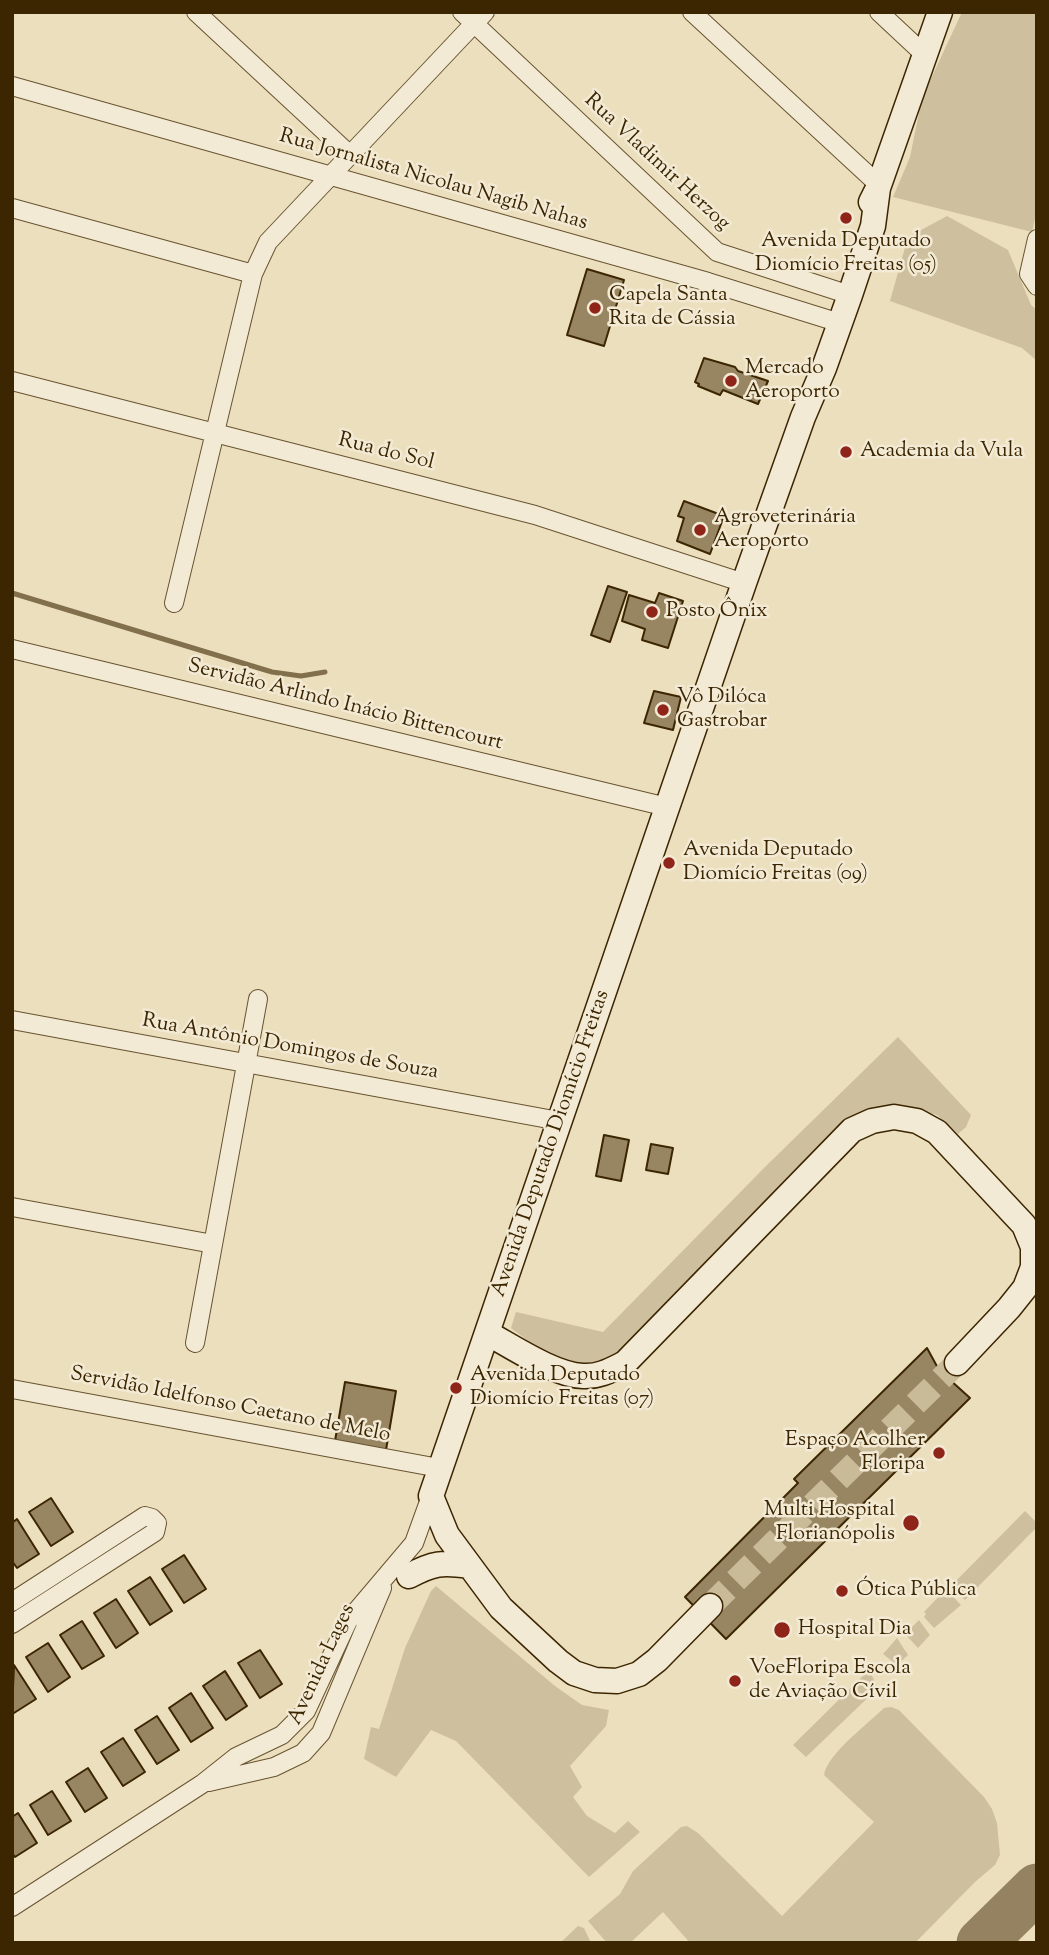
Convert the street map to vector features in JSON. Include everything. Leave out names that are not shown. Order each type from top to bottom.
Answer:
[{"type":"street","points":[[196,12],[350,155]]},
{"type":"street","points":[[692,12],[879,187]]},
{"type":"street","points":[[879,12],[925,55]]},
{"type":"street","name":"Avenida Deputado Diomício Freitas","points":[[431,1496],[803,417],[813,364],[844,293],[859,225],[879,187],[940,12]]},
{"type":"street","points":[[174,603],[253,274],[268,242],[331,176],[473,16]]},
{"type":"street","name":"Rua Vladimir Herzog","points":[[473,16],[717,251],[844,293]]},
{"type":"street","name":"Rua Jornalista Nicolau Nagib Nahas","points":[[12,86],[708,282],[834,321]]},
{"type":"street","points":[[12,208],[253,274]]},
{"type":"street","points":[[1033,280],[1037,239]]},
{"type":"street","points":[[708,282],[717,251]]},
{"type":"street","name":"Rua do Sol","points":[[12,381],[535,514],[744,583]]},
{"type":"street","name":"Servidão Arlindo Inácio Bittencourt","points":[[12,649],[667,807]]},
{"type":"street","points":[[195,1343],[258,999]]},
{"type":"street","name":"Rua Antônio Domingos de Souza","points":[[12,1020],[559,1121]]},
{"type":"street","points":[[487,1333],[558,1370],[582,1377],[603,1374],[625,1363],[852,1130],[872,1121],[894,1117],[917,1121],[937,1132],[1024,1225],[1033,1247],[1033,1267],[1025,1288],[957,1363]]},
{"type":"street","points":[[12,1207],[213,1244]]},
{"type":"street","name":"Servidão Idelfonso Caetano de Melo","points":[[12,1389],[439,1468]]},
{"type":"street","points":[[431,1496],[447,1535],[500,1608],[574,1673],[594,1680],[617,1681],[639,1674],[657,1660],[710,1606]]},
{"type":"street","name":"Avenida Lages","points":[[202,1784],[274,1767],[303,1753],[321,1733],[414,1543],[431,1496]]},
{"type":"street","points":[[12,1601],[145,1516],[157,1522],[155,1532],[12,1624]]},
{"type":"street","points":[[399,1575],[429,1565],[446,1563],[469,1566]]},
{"type":"street","name":"Avenida Lages","points":[[12,1906],[202,1784],[236,1757],[282,1735],[306,1711],[348,1621],[399,1575]]},
{"type":"shaded area","points":[[962,12],[1037,12],[1037,210],[1032,232],[893,197],[910,157],[922,98]]},
{"type":"shaded area","points":[[947,216],[1008,250],[1031,305],[1037,310],[1037,361],[1022,348],[890,301],[908,237]]},
{"type":"shaded area","points":[[898,1037],[971,1115],[966,1127],[958,1134],[937,1115],[920,1110],[848,1121],[618,1352],[603,1361],[593,1364],[572,1362],[538,1347],[511,1328],[516,1312],[603,1332],[765,1167]]},
{"type":"shaded area","points":[[1025,1511],[1037,1523],[1037,1527],[965,1600],[951,1586]]},
{"type":"shaded area","points":[[436,1586],[555,1686],[582,1705],[609,1710],[606,1726],[570,1766],[582,1787],[573,1797],[587,1816],[615,1833],[628,1821],[640,1832],[589,1877],[456,1741],[431,1730],[396,1777],[364,1759],[371,1727],[379,1729],[405,1648],[431,1591]]},
{"type":"shaded area","points":[[946,1589],[961,1605],[934,1628],[924,1617],[924,1612]]},
{"type":"shaded area","points":[[919,1620],[930,1635],[918,1648],[905,1634]]},
{"type":"shaded area","points":[[897,1638],[908,1655],[897,1665],[883,1654]]},
{"type":"shaded area","points":[[869,1670],[878,1688],[806,1757],[793,1745]]},
{"type":"shaded area","points":[[884,1708],[899,1710],[984,1797],[997,1823],[1000,1855],[995,1865],[915,1943],[690,1943],[663,1912],[630,1943],[607,1943],[588,1921],[620,1894],[633,1871],[681,1827],[687,1826],[698,1833],[782,1916],[874,1822],[824,1775],[840,1749]]},
{"type":"shaded area","points":[[578,1926],[584,1928],[591,1943],[560,1943]]},
{"type":"building","name":"Capela Santa Rita de Cássia","points":[[587,269],[624,280],[604,346],[567,335]]},
{"type":"building","name":"Mercado Aeroporto","points":[[704,358],[768,381],[758,404],[723,390],[720,395],[698,386],[695,382]]},
{"type":"building","name":"Agroveterinária Aeroporto","points":[[684,501],[724,516],[710,554],[677,541],[684,518],[678,516]]},
{"type":"building","points":[[608,586],[627,592],[610,642],[591,635]]},
{"type":"building","name":"Posto Ônix","points":[[659,593],[683,601],[668,648],[642,640],[645,629],[622,621],[629,595],[655,603]]},
{"type":"building","name":"Vô Dilóca Gastrobar","points":[[654,691],[681,697],[673,730],[644,723]]},
{"type":"building","points":[[604,1135],[629,1140],[621,1181],[596,1176]]},
{"type":"building","points":[[651,1144],[673,1148],[668,1174],[646,1170]]},
{"type":"building","points":[[927,1348],[939,1370],[970,1398],[726,1639],[685,1597],[798,1483],[794,1479]]},
{"type":"building","points":[[345,1382],[396,1391],[386,1450],[335,1441]]},
{"type":"building","points":[[51,1498],[73,1532],[51,1546],[29,1512]]},
{"type":"building","points":[[17,1519],[39,1554],[17,1568],[12,1561],[12,1523]]},
{"type":"building","points":[[184,1555],[206,1589],[184,1603],[162,1569]]},
{"type":"building","points":[[150,1577],[172,1611],[150,1625],[128,1591]]},
{"type":"building","points":[[116,1599],[138,1633],[116,1648],[94,1613]]},
{"type":"building","points":[[82,1621],[104,1656],[82,1669],[60,1635]]},
{"type":"building","points":[[48,1643],[70,1677],[48,1692],[26,1657]]},
{"type":"building","points":[[260,1650],[282,1684],[260,1698],[238,1663]]},
{"type":"building","points":[[14,1665],[36,1699],[14,1713],[12,1711]]},
{"type":"building","points":[[225,1671],[247,1706],[226,1720],[203,1686]]},
{"type":"building","points":[[191,1693],[213,1728],[191,1742],[169,1708]]},
{"type":"building","points":[[157,1716],[179,1750],[157,1764],[135,1730]]},
{"type":"building","points":[[123,1738],[145,1772],[123,1786],[101,1752]]},
{"type":"building","points":[[88,1768],[107,1798],[85,1812],[66,1782]]},
{"type":"building","points":[[52,1791],[71,1821],[48,1835],[30,1805]]},
{"type":"building","points":[[18,1813],[37,1843],[15,1857],[12,1853],[12,1817]]},
{"type":"waterway","points":[[12,593],[272,672],[301,676],[325,672]]},
{"type":"taxiway","points":[[981,1943],[1037,1888]]},
{"type":"tunnel","points":[[710,1606],[957,1363]]},
{"type":"place","name":"Avenida Deputado Diomício Freitas (05)","points":[[846,218]]},
{"type":"place","name":"Capela Santa Rita de Cássia","points":[[595,308]]},
{"type":"place","name":"Mercado Aeroporto","points":[[731,381]]},
{"type":"place","name":"Academia da Vula","points":[[846,452]]},
{"type":"place","name":"Agroveterinária Aeroporto","points":[[700,530]]},
{"type":"place","name":"Posto Ônix","points":[[652,612]]},
{"type":"place","name":"Vô Dilóca Gastrobar","points":[[663,710]]},
{"type":"place","name":"Avenida Deputado Diomício Freitas (09)","points":[[669,863]]},
{"type":"place","name":"Avenida Deputado Diomício Freitas (07)","points":[[456,1388]]},
{"type":"place","name":"Espaço Acolher Floripa","points":[[939,1453]]},
{"type":"place","name":"Multi Hospital Florianópolis","points":[[911,1523]]},
{"type":"place","name":"Ótica Pública","points":[[842,1591]]},
{"type":"place","name":"Hospital Dia","points":[[782,1630]]},
{"type":"place","name":"VoeFloripa Escola de Aviação Cívil","points":[[735,1681]]}]
